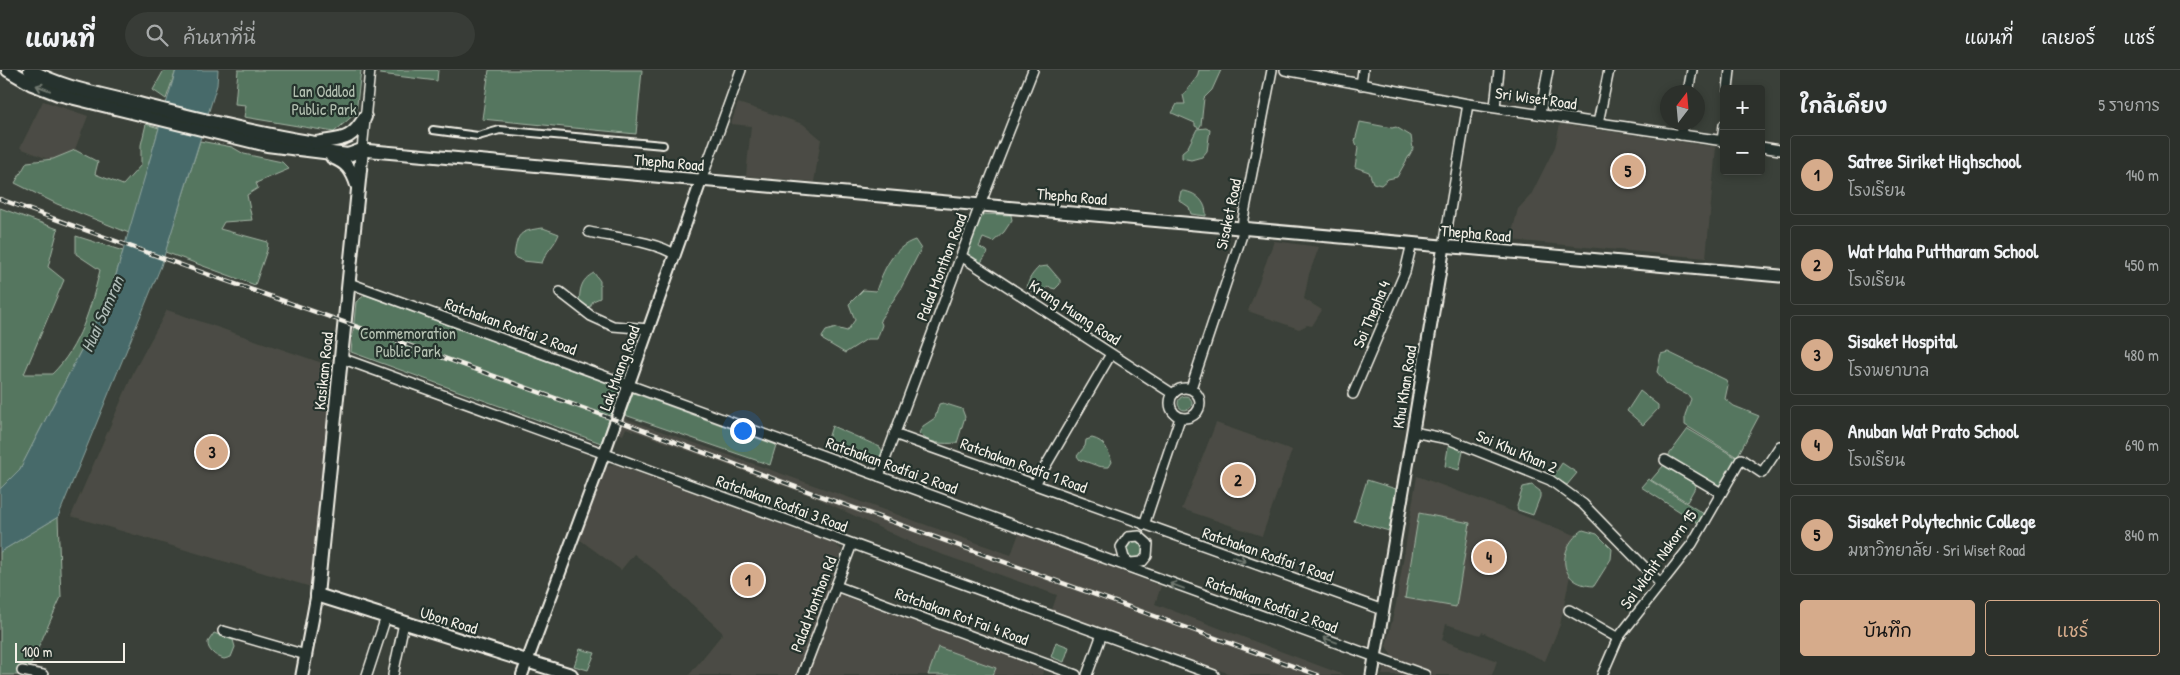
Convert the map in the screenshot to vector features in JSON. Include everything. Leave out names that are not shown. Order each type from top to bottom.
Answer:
[{"type":"main road","points":[[8,70],[32,84],[58,94],[125,106],[237,134],[315,148],[362,150]]},
{"type":"main road","points":[[34,71],[60,84],[125,106]]},
{"type":"main road","points":[[315,148],[346,138],[357,130],[365,117]]},
{"type":"main road","points":[[315,148],[346,163],[352,170],[359,190]]},
{"type":"main road","name":"Thepha Road","points":[[362,150],[1780,276]]},
{"type":"main road","name":"Kasikam Road","points":[[302,675],[317,595],[362,150]]},
{"type":"main road","name":"Khu Khan Road","points":[[1372,675],[1444,246]]},
{"type":"main road","name":"Ubon Road","points":[[317,595],[571,675]]},
{"type":"street","name":"Kasikam Road","points":[[362,150],[370,70]]},
{"type":"street","name":"Lak Muang Road","points":[[522,675],[629,385],[741,70]]},
{"type":"street","name":"Palad Monthon Road","points":[[879,476],[980,205],[1033,70]]},
{"type":"street","name":"Sisaket Road","points":[[1191,388],[1242,235],[1272,70]]},
{"type":"street","name":"Sri Wiset Road","points":[[1285,70],[1468,104],[1720,141]]},
{"type":"street","points":[[1361,85],[1363,70]]},
{"type":"street","points":[[1494,108],[1499,70]]},
{"type":"street","points":[[1540,114],[1548,70]]},
{"type":"street","points":[[1598,123],[1609,70]]},
{"type":"street","points":[[1728,85],[1730,70]]},
{"type":"street","points":[[1689,85],[1690,71]]},
{"type":"street","name":"Khu Khan Road","points":[[1444,246],[1468,104]]},
{"type":"street","points":[[433,130],[478,136],[500,130],[663,145]]},
{"type":"street","points":[[1681,135],[1682,130]]},
{"type":"street","points":[[1765,148],[1780,150]]},
{"type":"street","points":[[589,232],[670,250],[675,255]]},
{"type":"street","name":"Soi Thepha 4","points":[[1353,394],[1405,272],[1412,243]]},
{"type":"street","name":"Krang Muang Road","points":[[961,256],[1173,394]]},
{"type":"street","name":"Ratchakan Rodfai 2 Road","points":[[349,283],[1107,560],[1129,565],[1140,572],[1425,675]]},
{"type":"street","points":[[560,292],[592,316],[613,326],[649,329]]},
{"type":"street","points":[[1035,484],[1111,354]]},
{"type":"street","name":"Ratchakan Rodfai 3 Road","points":[[341,358],[1214,675]]},
{"type":"street","points":[[1181,388],[1191,388],[1197,392],[1201,406],[1194,416],[1180,418],[1174,414],[1170,407],[1170,400],[1173,394],[1181,388]]},
{"type":"street","points":[[1144,525],[1180,418]]},
{"type":"street","name":"Soi Khu Khan 2","points":[[1413,432],[1448,439],[1550,480],[1583,504],[1661,584]]},
{"type":"street","name":"Ratchakan Rodfa 1 Road","points":[[894,434],[1144,525]]},
{"type":"street","name":"Soi Wichit Nakorn 15","points":[[1602,675],[1618,638],[1692,544],[1741,459],[1762,473],[1780,446]]},
{"type":"street","points":[[1665,460],[1721,493]]},
{"type":"street","points":[[1129,520],[1132,536]]},
{"type":"street","name":"Ratchakan Rodfai 1 Road","points":[[1144,525],[1383,610]]},
{"type":"street","points":[[1146,541],[1159,531]]},
{"type":"street","points":[[1107,560],[1121,551],[1125,540],[1132,536],[1139,536],[1146,541],[1149,552],[1145,559],[1129,565],[1121,551]]},
{"type":"street","name":"Palad Monthon Rd","points":[[802,675],[852,544]]},
{"type":"street","name":"Ratchakan Rot Fai 4 Road","points":[[836,586],[1076,675]]},
{"type":"street","points":[[1569,610],[1618,638]]},
{"type":"street","points":[[367,675],[386,617]]},
{"type":"street","points":[[392,675],[404,623]]},
{"type":"street","points":[[223,631],[306,655]]},
{"type":"street","points":[[1087,675],[1102,634]]},
{"type":"street","points":[[22,671],[43,675]]},
{"type":"shaded area","points":[[43,101],[88,116],[68,167],[20,148]]},
{"type":"shaded area","points":[[738,103],[803,124],[821,139],[814,182],[746,176],[751,126],[731,124]]},
{"type":"shaded area","points":[[1560,124],[1716,147],[1706,258],[1510,240],[1518,209],[1531,195],[1555,147]]},
{"type":"shaded area","points":[[1274,241],[1319,247],[1309,274],[1304,299],[1322,310],[1312,326],[1307,325],[1299,329],[1248,311]]},
{"type":"shaded area","points":[[167,310],[334,367],[311,587],[71,516],[134,371]]},
{"type":"shaded area","points":[[621,417],[1011,555],[1019,533],[1161,586],[1155,604],[1344,675],[1233,675],[1052,610],[1057,595],[918,546],[817,498],[626,428],[623,435],[616,432]]},
{"type":"shaded area","points":[[1216,423],[1292,450],[1262,536],[1182,509]]},
{"type":"shaded area","points":[[614,464],[834,543],[842,550],[827,590],[1044,668],[1042,675],[689,675],[723,633],[656,571],[634,554],[621,570],[579,539],[606,467]]},
{"type":"shaded area","points":[[1417,476],[1578,536],[1560,625],[1545,661],[1482,632],[1480,635],[1446,624],[1442,640],[1497,661],[1492,675],[1382,675],[1384,668],[1390,666],[1392,656],[1386,646],[1396,604]]},
{"type":"green space","points":[[164,70],[176,70],[166,99],[153,90]]},
{"type":"green space","name":"Lan Oddlod Public Park","points":[[238,70],[361,70],[356,113],[334,132],[244,117],[246,105],[235,104]]},
{"type":"green space","points":[[380,70],[438,70],[437,81],[380,74]]},
{"type":"green space","points":[[489,70],[642,70],[636,134],[482,119]]},
{"type":"green space","points":[[1199,70],[1221,70],[1212,90],[1204,98],[1199,128],[1195,126],[1195,123],[1172,113],[1177,104],[1185,104],[1183,95],[1197,77]]},
{"type":"green space","points":[[1360,122],[1392,128],[1396,127],[1411,136],[1413,149],[1397,177],[1388,179],[1381,185],[1373,183],[1369,172],[1355,167],[1358,148],[1355,141]]},
{"type":"green space","points":[[146,124],[159,128],[129,233],[57,204],[15,183],[27,162],[53,159],[75,150],[98,162],[95,174],[123,185],[141,165],[141,145]]},
{"type":"green space","points":[[1206,128],[1210,130],[1207,151],[1202,157],[1191,160],[1182,158],[1182,152],[1188,147],[1197,129]]},
{"type":"green space","points":[[200,141],[232,147],[244,154],[282,162],[289,169],[256,183],[258,188],[247,195],[252,220],[224,222],[220,229],[268,242],[255,285],[165,252]]},
{"type":"green space","points":[[1181,191],[1191,193],[1199,198],[1206,211],[1206,216],[1191,214],[1189,207],[1179,200]]},
{"type":"green space","points":[[0,208],[58,229],[48,267],[64,280],[24,374],[52,374],[70,352],[83,326],[100,270],[76,254],[76,236],[123,251],[111,292],[20,469],[0,489]]},
{"type":"green space","points":[[981,214],[1011,215],[1012,220],[1004,232],[993,242],[983,238],[979,247],[988,252],[980,264],[968,255],[966,251]]},
{"type":"green space","points":[[543,228],[559,234],[542,263],[523,261],[514,257],[518,238],[524,232]]},
{"type":"green space","points":[[915,240],[921,249],[900,290],[880,320],[882,325],[877,339],[867,339],[845,353],[823,340],[822,337],[826,331],[836,328],[847,331],[855,320],[849,304],[863,290],[876,291],[886,268],[895,254],[907,243]]},
{"type":"green space","points":[[1048,266],[1060,280],[1060,284],[1055,289],[1048,287],[1038,293],[1027,288],[1030,279],[1037,269]]},
{"type":"green space","points":[[594,273],[600,281],[600,298],[593,301],[590,307],[579,304],[580,290],[583,282]]},
{"type":"green space","name":"Commemoration Public Park","points":[[365,295],[620,388],[601,443],[351,352],[356,302]]},
{"type":"green space","points":[[1668,352],[1726,380],[1728,385],[1725,399],[1734,406],[1759,416],[1737,457],[1685,425],[1685,415],[1691,399],[1667,384],[1657,372],[1661,354]]},
{"type":"green space","points":[[1640,391],[1658,405],[1658,409],[1643,425],[1627,411]]},
{"type":"green space","points":[[633,393],[776,445],[770,465],[625,415]]},
{"type":"green space","points":[[1185,396],[1190,398],[1192,403],[1190,408],[1185,410],[1180,408],[1178,403],[1180,398]]},
{"type":"green space","points":[[943,403],[962,409],[965,417],[957,443],[931,441],[919,433],[923,426],[935,418],[939,404]]},
{"type":"green space","points":[[832,426],[880,447],[883,453],[875,464],[829,448],[827,442]]},
{"type":"green space","points":[[1688,429],[1737,458],[1719,487],[1668,456]]},
{"type":"green space","points":[[1092,438],[1100,441],[1107,450],[1112,462],[1109,467],[1098,466],[1080,460],[1077,456],[1085,446],[1086,440]]},
{"type":"green space","points":[[1449,442],[1464,447],[1459,470],[1445,466]]},
{"type":"green space","points":[[1562,463],[1577,473],[1567,485],[1553,477]]},
{"type":"green space","points":[[1664,465],[1697,484],[1687,502],[1651,480]]},
{"type":"green space","points":[[1648,479],[1704,514],[1698,523],[1641,487]]},
{"type":"green space","points":[[1367,480],[1396,489],[1389,531],[1354,521]]},
{"type":"green space","points":[[1532,485],[1540,491],[1540,497],[1533,515],[1518,510],[1517,506],[1523,487]]},
{"type":"green space","points":[[1419,513],[1470,523],[1456,607],[1405,598]]},
{"type":"green space","points":[[58,517],[61,597],[26,675],[0,675],[0,552]]},
{"type":"green space","points":[[1583,530],[1597,534],[1612,549],[1611,559],[1594,586],[1582,584],[1573,579],[1567,572],[1565,564],[1565,555],[1569,546],[1574,537]]},
{"type":"green space","points":[[1134,539],[1141,542],[1144,549],[1141,556],[1134,559],[1127,556],[1124,549],[1127,542]]},
{"type":"green space","points":[[214,633],[233,640],[235,647],[231,657],[224,659],[211,651],[208,642]]},
{"type":"green space","points":[[1056,642],[1069,647],[1064,662],[1051,657]]},
{"type":"green space","points":[[938,647],[996,668],[993,675],[928,675]]},
{"type":"green space","points":[[580,649],[595,653],[588,670],[574,666]]},
{"type":"water","name":"Huai Samran","points":[[176,70],[218,70],[217,85],[161,266],[58,517],[0,552],[0,489],[20,469],[111,292]]},
{"type":"railway","points":[[0,199],[1318,675]]},
{"type":"place","name":"Sisaket Polytechnic College","points":[[1628,171]]},
{"type":"place","name":"Sisaket Hospital","points":[[212,452]]},
{"type":"place","name":"Wat Maha Puttharam School","points":[[1238,480]]},
{"type":"place","name":"Anuban Wat Prato School","points":[[1489,557]]},
{"type":"place","name":"Satree Siriket Highschool","points":[[748,580]]}]
